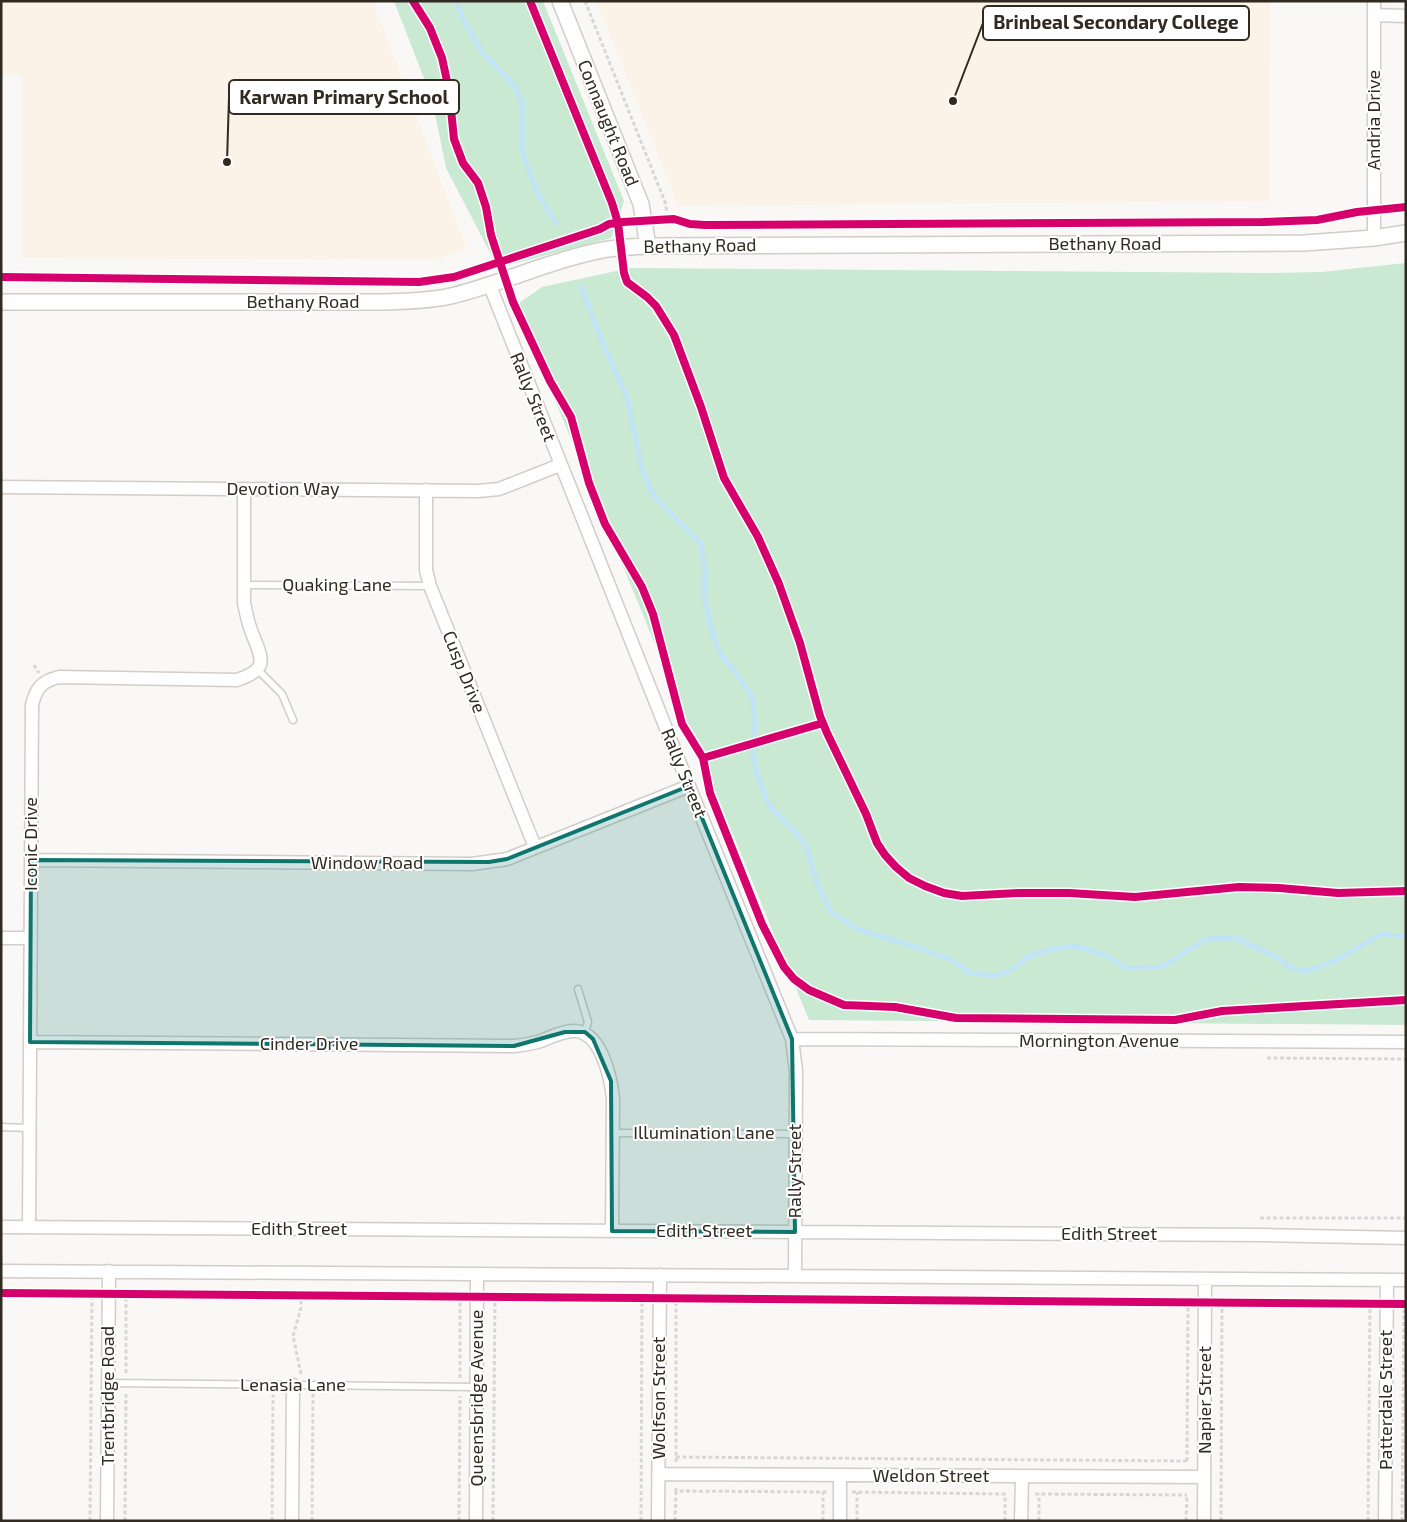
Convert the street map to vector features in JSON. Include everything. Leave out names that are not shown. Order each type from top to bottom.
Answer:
[{"type":"street","name":"Connaught Road","points":[[560,1],[641,204],[648,246]]},
{"type":"street","name":"Andria Drive","points":[[1374,1],[1374,238]]},
{"type":"street","points":[[1374,16],[1406,16]]},
{"type":"street","name":"Bethany Road","points":[[1,302],[386,302],[418,300],[449,296],[490,286],[537,269],[598,251],[648,246],[1304,243],[1374,238],[1406,233]]},
{"type":"street","name":"Rally Street","points":[[490,286],[560,465],[792,1039],[796,1071],[794,1276]]},
{"type":"street","name":"Devotion Way","points":[[1,487],[478,490],[499,489],[560,465]]},
{"type":"street","points":[[244,489],[244,603],[246,616],[262,660],[258,670]]},
{"type":"street","name":"Cusp Drive","points":[[426,490],[426,570],[430,586],[535,848]]},
{"type":"street","name":"Iconic Drive","points":[[28,1227],[32,705],[34,694],[40,685],[48,679],[59,677],[238,680],[258,670]]},
{"type":"street","name":"Window Road","points":[[31,860],[472,864],[507,859],[689,786]]},
{"type":"street","points":[[1,938],[31,938]]},
{"type":"street","name":"Cinder Drive","points":[[30,1042],[514,1046],[533,1043],[565,1032],[585,1032]]},
{"type":"street","points":[[585,1032],[596,1044],[611,1081],[613,1133],[612,1231]]},
{"type":"street","name":"Mornington Avenue","points":[[792,1039],[1406,1042]]},
{"type":"street","name":"Edith Street","points":[[1,1227],[1254,1235],[1406,1238]]},
{"type":"street","points":[[1,1271],[1406,1280]]},
{"type":"street","name":"Trentbridge Road","points":[[107,1521],[109,1271]]},
{"type":"street","name":"Queensbridge Avenue","points":[[476,1521],[478,1274]]},
{"type":"street","name":"Wolfson Street","points":[[658,1521],[660,1275]]},
{"type":"street","name":"Napier Street","points":[[1204,1521],[1205,1279]]},
{"type":"street","name":"Patterdale Street","points":[[1385,1521],[1387,1280]]},
{"type":"street","points":[[292,1521],[298,1385]]},
{"type":"street","name":"Weldon Street","points":[[658,1474],[1204,1477]]},
{"type":"street","points":[[840,1475],[840,1521]]},
{"type":"street","points":[[1021,1521],[1022,1477]]},
{"type":"lane","name":"Quaking Lane","points":[[244,585],[430,586]]},
{"type":"lane","points":[[258,670],[282,694],[293,720]]},
{"type":"lane","points":[[578,989],[588,1022],[585,1032]]},
{"type":"lane","points":[[1,1128],[29,1128]]},
{"type":"lane","name":"Illumination Lane","points":[[613,1133],[795,1134]]},
{"type":"lane","name":"Lenasia Lane","points":[[108,1383],[477,1387]]},
{"type":"path","points":[[585,1],[666,202],[667,214]]},
{"type":"path","points":[[644,221],[674,219]]},
{"type":"path","points":[[1267,1058],[1406,1059]]},
{"type":"path","points":[[1260,1218],[1406,1218]]},
{"type":"path","points":[[90,1521],[92,1293]]},
{"type":"path","points":[[125,1521],[126,1294]]},
{"type":"path","points":[[298,1385],[293,1336],[301,1308],[301,1295]]},
{"type":"path","points":[[459,1521],[460,1296]]},
{"type":"path","points":[[493,1521],[495,1296]]},
{"type":"path","points":[[641,1521],[642,1298]]},
{"type":"path","points":[[1186,1521],[1188,1302]]},
{"type":"path","points":[[1221,1521],[1222,1302]]},
{"type":"path","points":[[1368,1521],[1370,1303]]},
{"type":"path","points":[[1402,1521],[1404,1304]]},
{"type":"path","points":[[272,1521],[274,1384]]},
{"type":"path","points":[[312,1521],[313,1385]]},
{"type":"path","points":[[676,1457],[1187,1461]]},
{"type":"path","points":[[675,1521],[676,1491]]},
{"type":"path","points":[[823,1492],[823,1521]]},
{"type":"path","points":[[857,1492],[857,1521]]},
{"type":"path","points":[[1004,1521],[1005,1494]]},
{"type":"path","points":[[1039,1494],[1039,1521]]},
{"type":"highlighted area","points":[[689,786],[792,1039],[795,1232],[612,1231],[611,1081],[593,1039],[585,1032],[565,1032],[514,1046],[30,1042],[31,860],[489,862],[507,859]]},
{"type":"shaded area","points":[[1,1],[373,1],[467,250],[435,260],[21,258],[21,75],[1,74]]},
{"type":"shaded area","points":[[596,1],[1270,1],[1269,201],[678,206]]},
{"type":"green space","points":[[394,1],[543,1],[624,201],[611,238],[498,268],[446,168],[432,99]]},
{"type":"green space","points":[[1406,263],[1406,1025],[809,1020],[516,305],[542,287],[630,268],[1269,273],[1321,272]]},
{"type":"waterway","points":[[456,1],[463,19],[482,52],[515,86],[522,102],[522,152],[538,194],[556,223]]},
{"type":"waterway","points":[[581,287],[627,397],[642,469],[652,493],[700,542],[705,570],[704,596],[711,628],[721,656],[735,671],[752,697],[755,720],[753,752],[756,771],[769,806],[806,846],[816,880],[830,911],[859,930],[952,960],[969,973],[996,976],[1013,969],[1029,956],[1056,948],[1075,946],[1107,956],[1126,968],[1162,967],[1206,939],[1236,938],[1278,958],[1293,969],[1307,971],[1337,960],[1382,934],[1406,937]]},
{"type":"cycle path","points":[[413,1],[430,28],[442,58],[449,90],[454,139],[463,163],[478,183],[486,207],[491,235],[513,302],[550,381],[571,417],[589,483],[605,524],[642,587],[653,614],[682,724],[703,758],[710,793],[762,924],[784,967],[794,979],[809,990],[844,1005],[895,1007],[956,1018],[1175,1020],[1222,1011],[1406,1000]]},
{"type":"cycle path","points":[[530,1],[612,203],[618,223],[624,273],[627,282],[656,306],[674,335],[701,407],[724,478],[758,537],[779,584],[800,643],[820,716],[827,733],[866,814],[877,843],[896,867],[909,878],[925,886],[944,893],[962,896],[1069,893],[1135,897],[1239,887],[1338,893],[1406,891]]},
{"type":"cycle path","points":[[1,277],[419,282],[454,277],[600,229],[609,224],[623,222],[674,219],[690,224],[705,225],[1263,222],[1317,220],[1357,212],[1406,207]]},
{"type":"cycle path","points":[[703,758],[823,723]]},
{"type":"cycle path","points":[[1,1293],[1406,1304]]},
{"type":"place","name":"Brinbeal Secondary College","points":[[953,101]]},
{"type":"place","name":"Karwan Primary School","points":[[227,162]]}]
